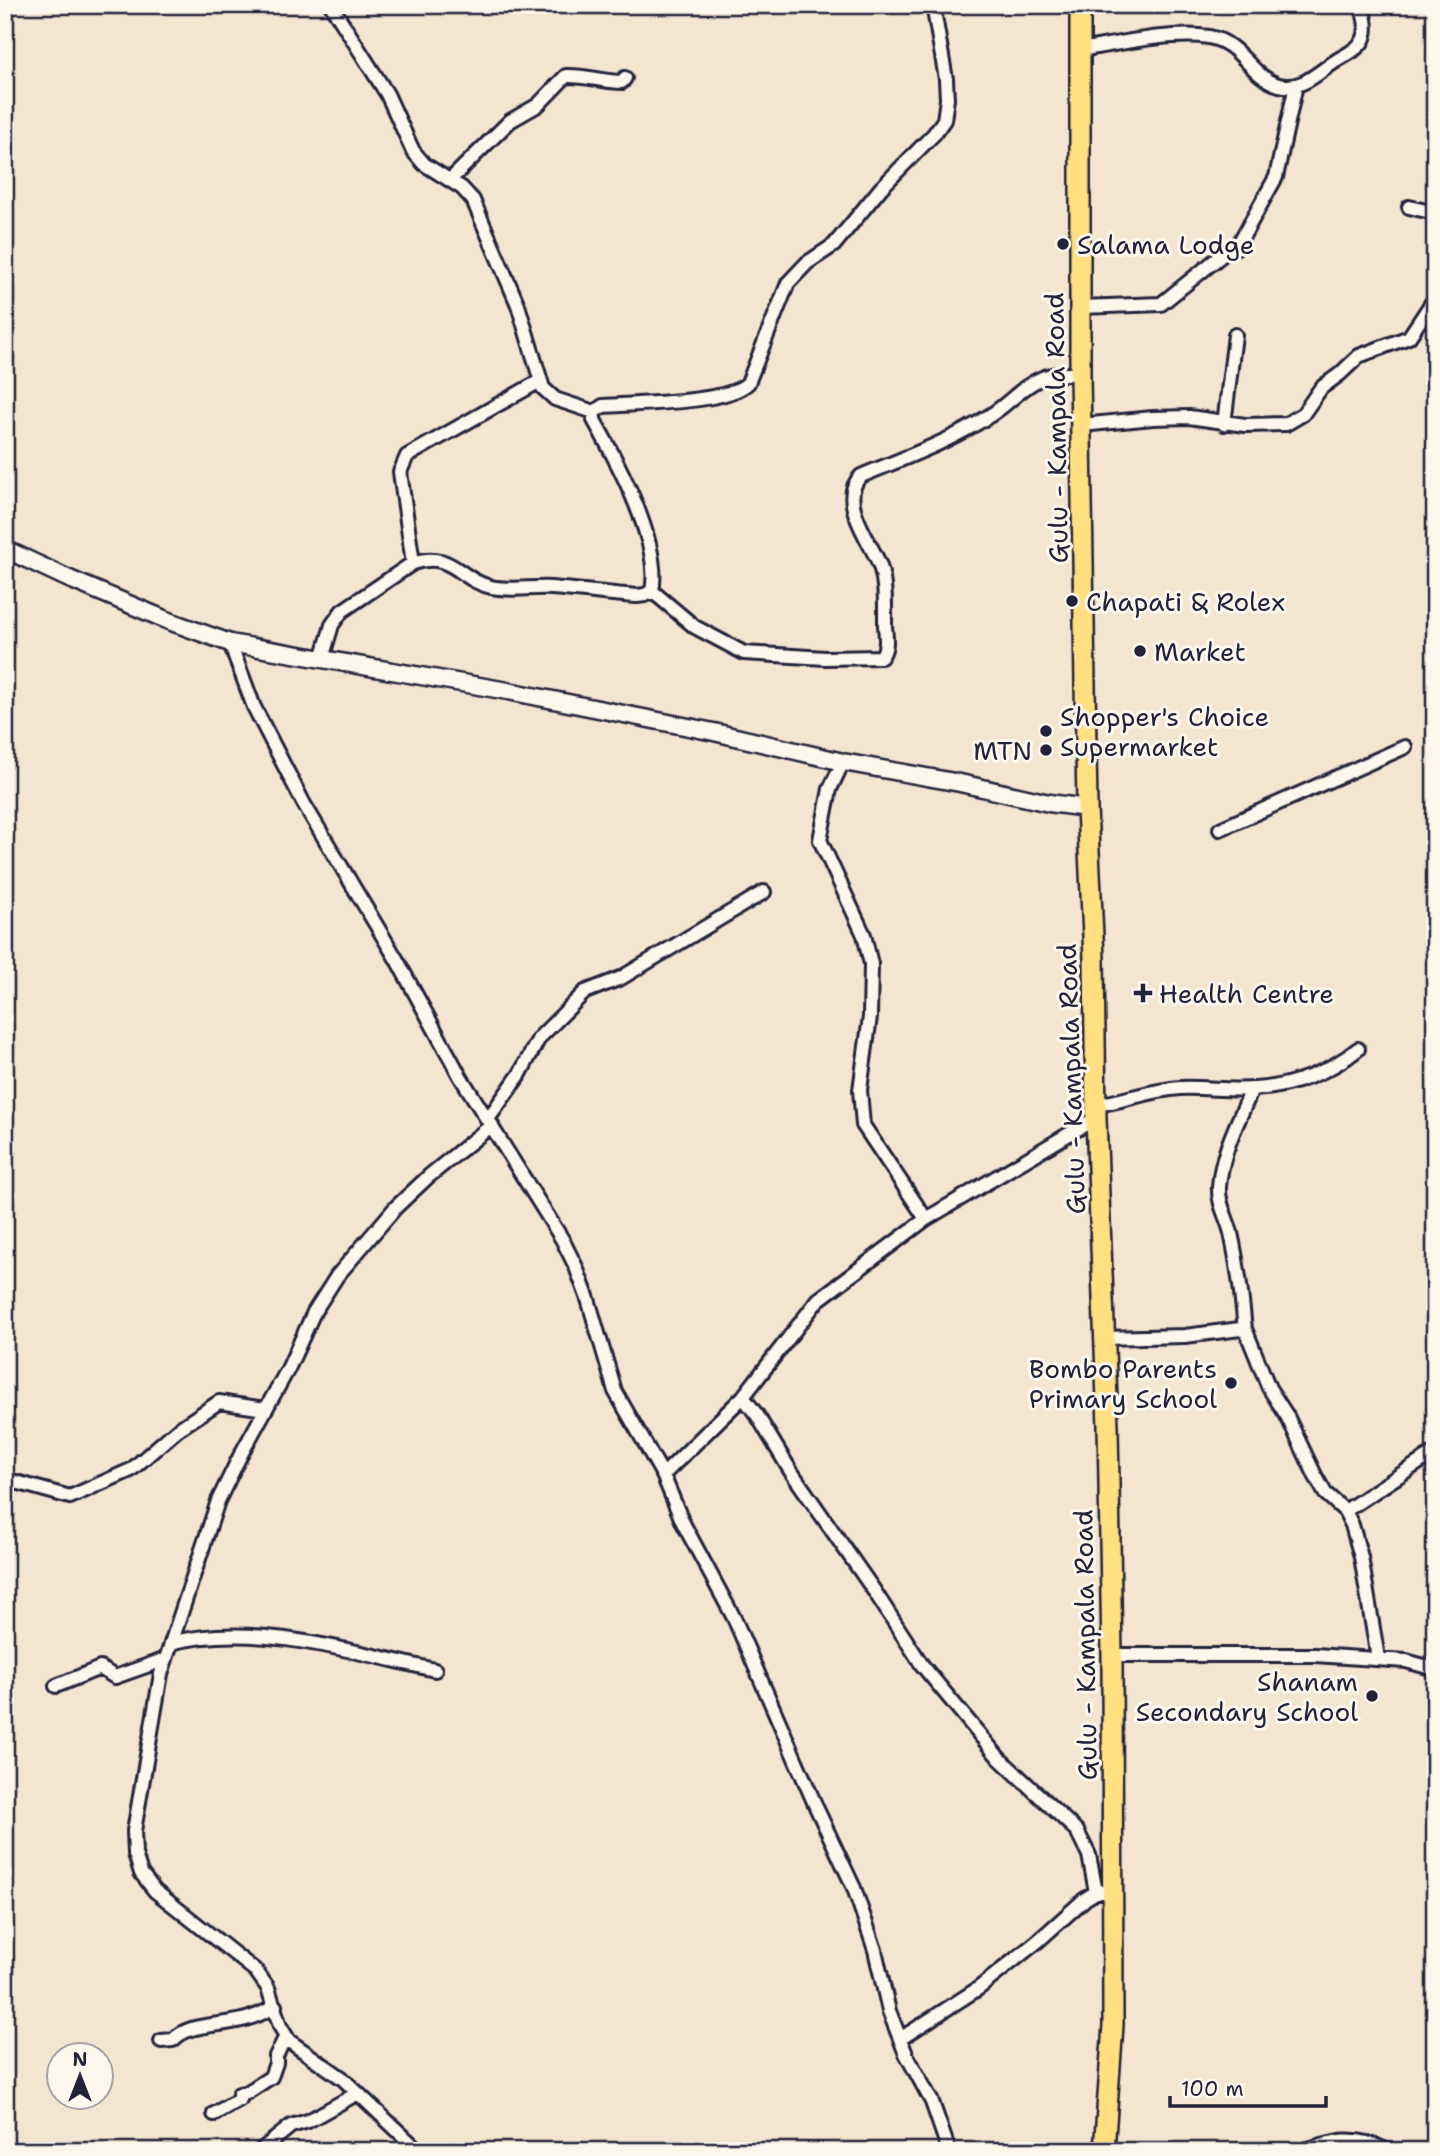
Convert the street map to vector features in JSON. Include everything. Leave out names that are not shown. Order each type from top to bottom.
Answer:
[{"type":"main road","name":"Gulu - Kampala Road","points":[[1080,5],[1080,374],[1087,808],[1108,1426],[1112,1655],[1105,1892],[1113,2025],[1104,2151]]},
{"type":"street","points":[[331,5],[387,94],[413,151],[424,164],[462,188],[472,201],[519,305],[540,381],[547,393],[555,399],[594,412]]},
{"type":"street","points":[[594,412],[603,406],[701,399],[729,394],[742,390],[748,383],[788,283],[807,263],[834,245],[944,120],[946,79],[933,5]]},
{"type":"street","points":[[1080,50],[1160,38],[1206,37],[1223,41],[1234,48],[1267,80],[1281,85],[1296,85],[1310,80],[1362,43],[1366,22],[1362,5]]},
{"type":"street","points":[[451,179],[510,121],[538,105],[566,76],[610,82],[622,82],[625,78]]},
{"type":"street","points":[[1081,307],[1161,304],[1227,251],[1237,247],[1276,177],[1296,85]]},
{"type":"street","points":[[1409,207],[1435,214]]},
{"type":"street","points":[[1081,425],[1181,417],[1224,424],[1286,424],[1307,409],[1321,388],[1359,356],[1409,337],[1435,298]]},
{"type":"street","points":[[1224,424],[1235,335]]},
{"type":"street","points":[[652,591],[695,627],[744,653],[825,658],[881,657],[886,643],[883,581],[879,564],[856,515],[853,497],[856,481],[930,448],[988,417],[1031,383],[1051,375],[1080,374]]},
{"type":"street","points":[[413,562],[400,472],[407,456],[540,381]]},
{"type":"street","points":[[594,412],[594,420],[625,476],[637,508],[654,570],[652,591]]},
{"type":"street","points":[[5,549],[118,600],[230,643],[508,691],[714,732],[843,762],[960,783],[1049,803],[1087,808]]},
{"type":"street","points":[[322,659],[332,625],[342,611],[413,562],[442,560],[478,582],[495,588],[551,588],[637,596],[652,591]]},
{"type":"street","points":[[230,643],[254,707],[304,804],[397,960],[460,1076],[562,1239],[576,1267],[615,1391],[663,1475],[683,1522],[734,1618],[817,1810],[854,1888],[875,1950],[889,2011],[932,2102],[949,2151]]},
{"type":"street","points":[[1220,829],[1405,747]]},
{"type":"street","points":[[843,762],[831,789],[820,840],[864,935],[871,964],[870,1017],[860,1090],[863,1125],[926,1219]]},
{"type":"street","points":[[419,2151],[342,2078],[289,2041],[268,1988],[256,1971],[155,1891],[141,1873],[135,1854],[134,1831],[153,1716],[166,1659],[218,1502],[288,1369],[314,1312],[337,1276],[396,1207],[490,1122],[539,1038],[585,992],[630,973],[764,892]]},
{"type":"street","points":[[663,1475],[743,1397],[818,1300],[926,1219],[1096,1112],[1177,1088],[1252,1090],[1275,1087],[1304,1078],[1345,1059],[1358,1049]]},
{"type":"street","points":[[1252,1090],[1227,1150],[1219,1189],[1237,1265],[1245,1330],[1269,1388],[1287,1416],[1315,1475],[1325,1493],[1345,1511],[1357,1539],[1378,1658]]},
{"type":"street","points":[[1103,1338],[1245,1330]]},
{"type":"street","points":[[743,1397],[922,1665],[999,1758],[1077,1831],[1105,1892],[979,1988],[900,2039]]},
{"type":"street","points":[[5,1479],[70,1497],[131,1470],[177,1430],[219,1402],[265,1409]]},
{"type":"street","points":[[1345,1511],[1435,1452]]},
{"type":"street","points":[[171,1643],[196,1636],[253,1637],[310,1643],[435,1670]]},
{"type":"street","points":[[1112,1655],[1260,1654],[1378,1658],[1406,1661],[1435,1669]]},
{"type":"street","points":[[56,1686],[100,1668],[115,1677],[166,1659]]},
{"type":"street","points":[[161,2041],[173,2040],[178,2034],[212,2024],[263,2014],[275,2006]]},
{"type":"street","points":[[214,2114],[240,2099],[239,2094],[248,2092],[271,2077],[276,2056],[286,2036]]},
{"type":"street","points":[[260,2151],[290,2126],[308,2121],[358,2093]]},
{"type":"street","points":[[1302,2151],[1335,2140],[1356,2139],[1373,2143],[1388,2151]]},
{"type":"place","name":"Salama Lodge","points":[[1063,244]]},
{"type":"place","name":"Chapati & Rolex","points":[[1072,601]]},
{"type":"place","name":"Market","points":[[1140,651]]},
{"type":"place","name":"Shopper's Choice Supermarket","points":[[1046,731]]},
{"type":"place","name":"MTN","points":[[1046,750]]},
{"type":"place","name":"Health Centre","points":[[1143,993]]},
{"type":"place","name":"Bombo Parents Primary School","points":[[1231,1383]]},
{"type":"place","name":"Shanam Secondary School","points":[[1372,1696]]}]
